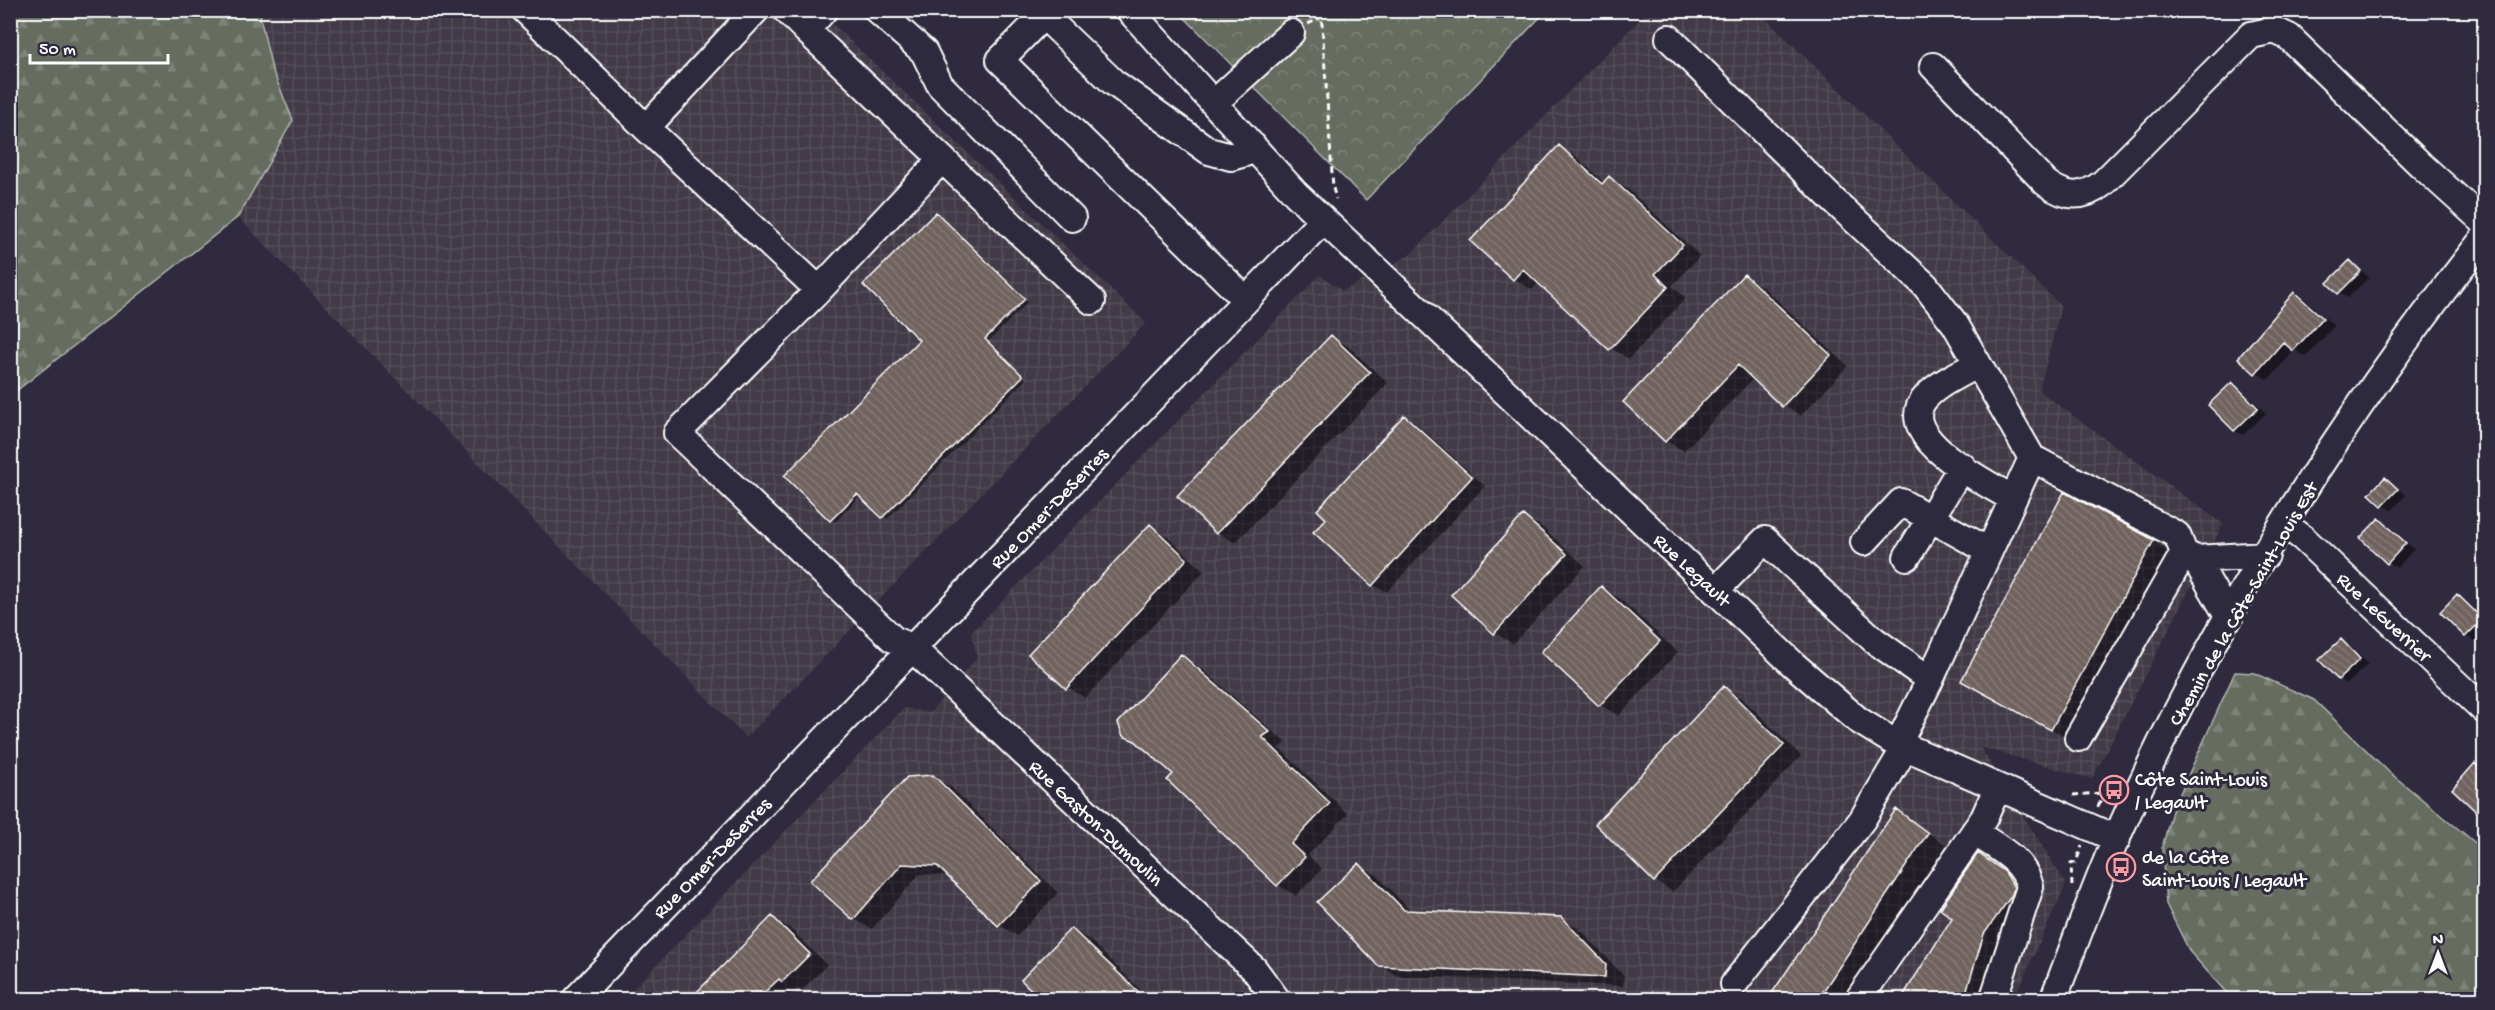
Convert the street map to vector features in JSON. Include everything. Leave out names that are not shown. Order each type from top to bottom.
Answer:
[{"type":"street","points":[[525,10],[646,128],[819,290],[942,159]]},
{"type":"street","points":[[646,128],[756,10]]},
{"type":"street","points":[[786,10],[1092,301]]},
{"type":"street","points":[[806,30],[824,10]]},
{"type":"street","points":[[876,10],[924,52],[940,85],[1072,218]]},
{"type":"street","points":[[1129,10],[1253,146],[1330,212]]},
{"type":"street","points":[[1245,299],[1000,60],[1041,13],[1113,82],[1209,151],[1231,157],[1238,156],[1253,146]]},
{"type":"street","points":[[1933,66],[2046,183],[2061,193],[2078,195],[2095,189],[2103,183],[2186,103],[2246,39],[2259,32],[2279,30],[2289,37],[2413,158],[2484,222]]},
{"type":"street","points":[[1214,103],[1291,33]]},
{"type":"street","points":[[1669,38],[1833,201],[1925,285],[1955,324],[2032,458],[2177,536],[2229,618]]},
{"type":"street","name":"Rue Omer-DeSerres","points":[[575,999],[1330,212]]},
{"type":"street","name":"Rue Legault","points":[[1330,212],[1715,591],[1848,713],[1902,746],[1997,789],[2117,838]]},
{"type":"street","name":"Chemin de la Côte-Saint-Louis Est","points":[[2053,999],[2117,838],[2178,712],[2229,618],[2284,524],[2378,381],[2484,237]]},
{"type":"street","name":"Rue Gaston-Dumoulin","points":[[819,290],[677,434],[893,639],[912,648],[1254,969],[1276,999]]},
{"type":"street","points":[[1978,364],[1926,397],[1920,414],[1924,435],[1930,444],[2013,499]]},
{"type":"street","points":[[1734,984],[1862,820],[1902,746],[2032,458]]},
{"type":"street","points":[[1907,557],[1962,466]]},
{"type":"street","points":[[1864,542],[1901,502],[1989,551]]},
{"type":"street","name":"Rue LeGuerrier","points":[[2284,524],[2303,538],[2484,710]]},
{"type":"street","points":[[1715,591],[1765,540],[1874,640],[1930,680]]},
{"type":"street","points":[[2189,556],[2266,555]]},
{"type":"street","points":[[2078,738],[2189,556]]},
{"type":"street","points":[[1858,999],[1974,832],[1997,789]]},
{"type":"street","points":[[1974,832],[2013,858],[2023,869],[2030,887],[1993,999]]},
{"type":"path","points":[[1321,10],[1333,188],[1330,212]]},
{"type":"shaded area","points":[[263,11],[819,11],[1146,323],[746,738],[238,217],[293,120],[272,69],[260,16]]},
{"type":"shaded area","points":[[1648,11],[1758,11],[2061,306],[2039,391],[2223,524],[2092,779],[1980,747],[2066,884],[2014,999],[623,1000],[904,708],[930,713],[977,657],[971,633],[1320,275],[1343,291],[1410,255]]},
{"type":"green space","points":[[11,10],[263,11],[260,17],[272,69],[293,120],[238,217],[11,395]]},
{"type":"green space","points":[[1178,11],[1546,11],[1366,200]]},
{"type":"green space","points":[[2235,672],[2254,673],[2314,700],[2389,772],[2484,850],[2484,999],[2232,999],[2190,952],[2166,904],[2162,848],[2172,811]]},
{"type":"building","points":[[1559,145],[1602,184],[1609,176],[1683,245],[1655,274],[1668,287],[1609,350],[1523,269],[1513,280],[1470,241]]},
{"type":"building","points":[[936,212],[1025,299],[985,339],[1023,376],[882,518],[857,494],[830,521],[784,476],[919,340],[863,285]]},
{"type":"building","points":[[2350,260],[2361,271],[2338,294],[2327,283]]},
{"type":"building","points":[[1744,274],[1831,355],[1782,407],[1738,365],[1665,442],[1623,402]]},
{"type":"building","points":[[2294,292],[2323,318],[2293,351],[2283,342],[2255,374],[2238,358]]},
{"type":"building","points":[[1331,335],[1370,372],[1216,534],[1177,496]]},
{"type":"building","points":[[2232,382],[2258,408],[2234,431],[2208,405]]},
{"type":"building","points":[[1404,415],[1472,477],[1372,586],[1313,532],[1326,519],[1317,510]]},
{"type":"building","points":[[2385,477],[2398,489],[2382,506],[2369,494]]},
{"type":"building","points":[[2064,492],[2154,540],[2051,730],[1961,681]]},
{"type":"building","points":[[1523,515],[1567,554],[1494,634],[1451,595]]},
{"type":"building","points":[[2379,518],[2406,543],[2387,564],[2360,538]]},
{"type":"building","points":[[1150,524],[1187,559],[1066,689],[1028,654]]},
{"type":"building","points":[[1601,586],[1660,641],[1599,706],[1541,652]]},
{"type":"building","points":[[2457,594],[2483,619],[2465,637],[2440,612]]},
{"type":"building","points":[[2341,639],[2360,659],[2338,680],[2319,660]]},
{"type":"building","points":[[1181,654],[1270,732],[1262,737],[1330,803],[1291,844],[1305,857],[1277,886],[1167,780],[1173,774],[1135,741],[1123,736],[1118,723]]},
{"type":"building","points":[[1724,686],[1784,745],[1654,882],[1595,824]]},
{"type":"building","points":[[2475,763],[2484,772],[2484,819],[2452,789]]},
{"type":"building","points":[[933,775],[1041,881],[998,926],[937,866],[902,864],[853,920],[810,881],[907,777]]},
{"type":"building","points":[[1896,809],[1928,833],[1818,999],[1768,999]]},
{"type":"building","points":[[1978,853],[2005,872],[2014,887],[2012,895],[1984,934],[1964,999],[1901,999],[1952,918],[1940,909]]},
{"type":"building","points":[[1359,863],[1404,910],[1561,917],[1606,964],[1605,977],[1378,966],[1317,902]]},
{"type":"building","points":[[772,916],[810,954],[782,982],[779,979],[757,999],[690,999]]},
{"type":"building","points":[[1071,928],[1146,999],[1041,999],[1021,980]]},
{"type":"place","name":"Côte Saint-Louis / Legault","points":[[2114,790]]},
{"type":"place","name":"de la Côte Saint-Louis / Legault","points":[[2121,867]]}]
